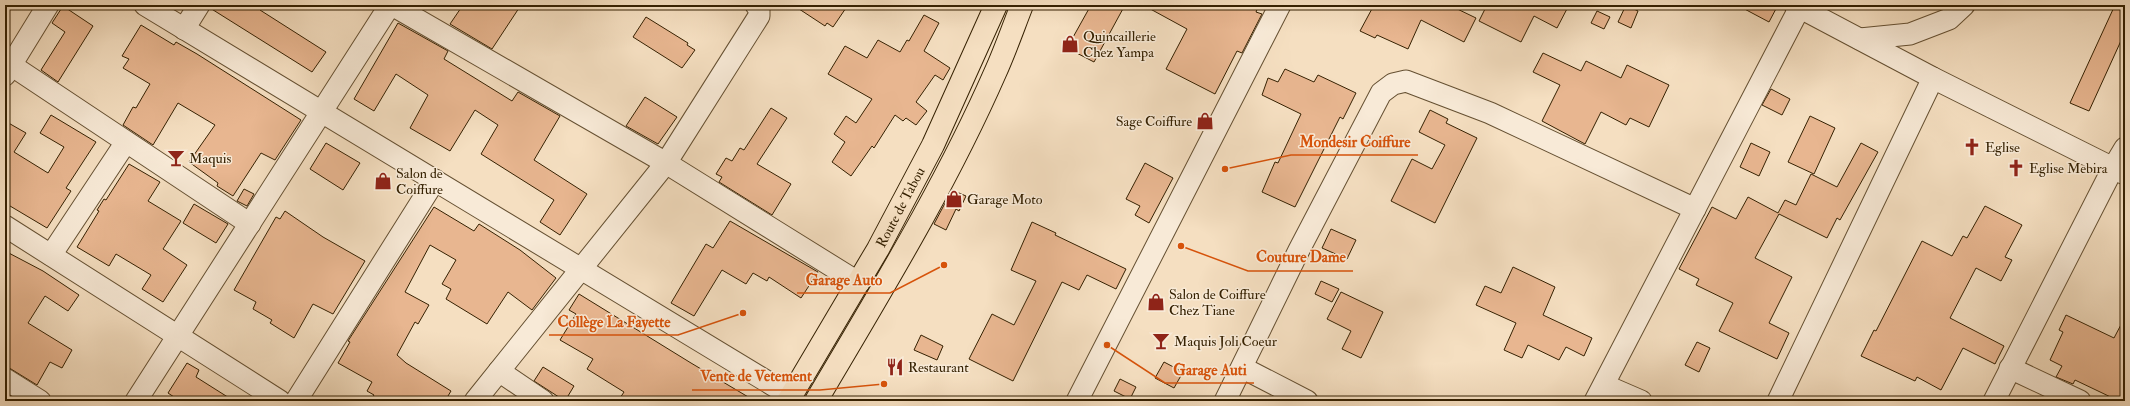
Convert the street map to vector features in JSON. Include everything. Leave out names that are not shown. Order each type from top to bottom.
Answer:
[{"type":"main road","name":"Route de Tabou","points":[[790,398],[858,283],[933,145],[996,5]]},
{"type":"main road","name":"Route de Tabou","points":[[816,401],[882,290],[958,150],[995,73],[1022,5]]},
{"type":"street","points":[[48,5],[8,70],[126,142],[250,224]]},
{"type":"street","points":[[145,5],[435,180],[790,398]]},
{"type":"street","points":[[184,29],[198,5]]},
{"type":"street","points":[[136,401],[391,5],[666,163],[858,283]]},
{"type":"street","points":[[475,401],[582,270],[666,163],[759,16],[759,9],[756,5]]},
{"type":"street","points":[[1077,401],[1280,5]]},
{"type":"street","points":[[1860,39],[1910,34],[1949,19],[1964,5]]},
{"type":"street","points":[[1641,401],[1599,393],[1695,209],[1797,6],[1933,78],[2119,171]]},
{"type":"street","points":[[1778,401],[1933,78]]},
{"type":"street","points":[[1225,401],[1299,250],[1381,93],[1393,84],[1406,80],[1490,113],[1695,209]]},
{"type":"street","points":[[51,255],[126,142]]},
{"type":"street","points":[[1994,401],[2010,368],[2119,171],[2125,148]]},
{"type":"street","points":[[296,401],[435,180]]},
{"type":"street","points":[[5,226],[280,401]]},
{"type":"street","points":[[1242,368],[1307,401]]},
{"type":"street","points":[[2010,368],[2080,401]]},
{"type":"street","points":[[499,371],[543,401]]},
{"type":"street","points":[[5,378],[40,401]]},
{"type":"building","points":[[211,5],[263,5],[260,10],[326,52],[312,72],[210,8]]},
{"type":"building","points":[[463,5],[521,5],[492,49],[450,24]]},
{"type":"building","points":[[793,5],[848,5],[833,27],[827,23],[825,26]]},
{"type":"building","points":[[1091,5],[1125,5],[1094,62],[1067,48]]},
{"type":"building","points":[[1143,5],[1259,5],[1256,12],[1262,14],[1242,53],[1237,51],[1215,94],[1166,69],[1187,29]]},
{"type":"building","points":[[1374,5],[1449,5],[1476,18],[1464,42],[1421,20],[1408,49],[1377,35],[1375,38],[1360,31]]},
{"type":"building","points":[[1487,5],[1569,5],[1557,28],[1534,16],[1521,42],[1479,21]]},
{"type":"building","points":[[1626,5],[1638,11],[1631,28],[1618,22]]},
{"type":"building","points":[[1737,5],[1778,5],[1769,22]]},
{"type":"building","points":[[2115,5],[2125,5],[2125,32],[2089,111],[2070,103]]},
{"type":"building","points":[[63,6],[93,26],[58,82],[41,70],[65,32],[52,23]]},
{"type":"building","points":[[1597,11],[1610,17],[1604,29],[1591,23]]},
{"type":"building","points":[[924,15],[939,23],[924,51],[950,68],[943,80],[935,75],[916,102],[927,111],[916,125],[906,118],[903,121],[895,115],[874,148],[872,146],[851,176],[832,162],[845,142],[834,134],[846,116],[856,123],[872,99],[828,74],[845,46],[867,58],[878,40],[900,52],[907,40],[909,41]]},
{"type":"building","points":[[646,17],[688,43],[687,45],[695,50],[682,68],[633,37]]},
{"type":"building","points":[[398,23],[448,51],[444,59],[512,101],[518,92],[560,116],[534,160],[587,194],[560,235],[540,222],[554,200],[481,154],[498,125],[475,110],[450,151],[410,128],[428,95],[396,74],[374,111],[354,99]]},
{"type":"building","points":[[141,25],[174,45],[176,42],[197,54],[301,120],[275,160],[261,153],[233,196],[217,186],[218,183],[189,162],[215,125],[178,103],[153,145],[123,125],[133,107],[136,108],[150,84],[123,68],[129,59],[122,56]]},
{"type":"building","points":[[1543,53],[1581,71],[1586,61],[1621,78],[1627,65],[1669,85],[1649,127],[1630,118],[1626,125],[1601,112],[1585,144],[1542,121],[1560,85],[1533,72]]},
{"type":"building","points":[[1285,69],[1314,82],[1318,75],[1356,93],[1343,119],[1340,117],[1295,207],[1262,192],[1275,162],[1278,163],[1301,114],[1262,95],[1268,78],[1278,82]]},
{"type":"building","points":[[1771,89],[1790,99],[1782,115],[1762,105]]},
{"type":"building","points":[[645,97],[677,117],[658,144],[626,126]]},
{"type":"building","points":[[771,108],[787,118],[757,164],[791,184],[772,215],[719,182],[722,177],[716,174],[726,158],[732,161],[740,148],[744,150]]},
{"type":"building","points":[[1430,110],[1448,119],[1446,123],[1477,138],[1435,223],[1391,201],[1412,159],[1432,169],[1445,145],[1419,132]]},
{"type":"building","points":[[51,115],[96,142],[66,188],[71,191],[47,228],[5,203],[5,121],[26,133],[14,152],[48,173],[64,147],[40,133]]},
{"type":"building","points":[[1810,116],[1835,128],[1814,174],[1788,162]]},
{"type":"building","points":[[326,143],[360,163],[343,190],[310,169]]},
{"type":"building","points":[[1751,143],[1770,152],[1759,176],[1740,167]]},
{"type":"building","points":[[1861,143],[1878,152],[1840,220],[1837,218],[1827,238],[1779,214],[1755,258],[1792,277],[1769,323],[1789,333],[1777,359],[1719,331],[1733,303],[1696,285],[1699,279],[1679,269],[1712,207],[1736,219],[1748,197],[1778,213],[1785,200],[1796,205],[1811,174],[1837,187]]},
{"type":"building","points":[[1145,163],[1173,178],[1149,223],[1135,215],[1140,206],[1126,199]]},
{"type":"building","points":[[129,164],[160,182],[148,201],[181,221],[163,249],[187,265],[163,302],[142,289],[151,275],[116,254],[109,266],[77,247],[99,211],[97,210],[104,199],[106,200]]},
{"type":"building","points":[[244,189],[254,194],[247,206],[237,201]]},
{"type":"building","points":[[952,190],[966,196],[959,211],[956,209],[946,230],[934,224]]},
{"type":"building","points":[[194,204],[228,224],[216,243],[183,223]]},
{"type":"building","points":[[1985,206],[2022,225],[2005,257],[2012,260],[2001,281],[1976,268],[1950,318],[2004,346],[1995,364],[1963,348],[1941,390],[1917,377],[1915,381],[1861,356],[1874,330],[1876,331],[1922,241],[1952,256],[1963,236],[1967,238]]},
{"type":"building","points":[[434,207],[474,231],[479,224],[520,250],[556,278],[532,310],[508,292],[487,324],[446,299],[451,289],[442,284],[456,260],[430,245],[405,292],[429,305],[418,324],[415,322],[397,355],[406,363],[451,391],[445,401],[370,401],[374,395],[367,391],[372,382],[338,363],[350,342],[348,341]]},
{"type":"building","points":[[285,211],[323,237],[365,261],[333,314],[313,304],[294,338],[270,323],[272,320],[253,309],[256,302],[234,290],[276,217],[280,219]]},
{"type":"building","points":[[730,221],[818,272],[801,298],[769,277],[767,281],[753,273],[746,284],[722,270],[694,316],[671,303],[706,244],[713,248]]},
{"type":"building","points":[[1032,222],[1056,233],[1055,235],[1126,269],[1116,289],[1087,275],[1079,290],[1062,282],[1013,381],[969,359],[992,314],[1014,325],[1036,281],[1011,270]]},
{"type":"building","points":[[1331,229],[1356,240],[1347,259],[1322,248]]},
{"type":"building","points":[[5,251],[43,271],[79,295],[68,311],[45,296],[28,323],[72,350],[62,368],[50,362],[37,385],[5,367]]},
{"type":"building","points":[[1513,267],[1555,287],[1543,315],[1592,338],[1584,356],[1566,347],[1559,360],[1528,345],[1522,358],[1504,350],[1516,323],[1476,305],[1485,286],[1501,293]]},
{"type":"building","points":[[1321,281],[1339,289],[1332,302],[1315,294]]},
{"type":"building","points":[[1341,292],[1383,312],[1361,358],[1342,349],[1351,331],[1327,319]]},
{"type":"building","points":[[579,294],[755,401],[618,401],[624,392],[587,369],[593,359],[560,340],[576,314],[569,310]]},
{"type":"building","points":[[2066,315],[2114,338],[2125,317],[2125,401],[2119,401],[2075,380],[2073,384],[2056,377],[2062,366],[2050,360],[2063,332],[2059,330]]},
{"type":"building","points":[[921,335],[943,346],[937,360],[914,350]]},
{"type":"building","points":[[1697,342],[1710,348],[1699,372],[1685,365]]},
{"type":"building","points":[[1164,362],[1183,372],[1174,388],[1155,378]]},
{"type":"building","points":[[187,363],[199,370],[196,377],[234,401],[180,401],[168,393]]},
{"type":"building","points":[[543,367],[574,386],[565,401],[534,381]]},
{"type":"building","points":[[1120,379],[1136,387],[1130,399],[1114,391]]},
{"type":"building","points":[[5,393],[13,398],[11,401],[5,401]]},
{"type":"place","name":"Quincaillerie Chez Yampa","points":[[1070,44]]},
{"type":"place","name":"Sage Coiffure","points":[[1205,121]]},
{"type":"place","name":"Eglise","points":[[1972,147]]},
{"type":"place","name":"Maquis","points":[[176,158]]},
{"type":"place","name":"Eglise Mebira","points":[[2016,168]]},
{"type":"place","name":"Mondesir Coiffure","points":[[1225,169]]},
{"type":"place","name":"Salon de Coiffure","points":[[383,181]]},
{"type":"place","name":"Garage Moto","points":[[954,199]]},
{"type":"place","name":"Couture Dame","points":[[1181,246]]},
{"type":"place","name":"Garage Auto","points":[[944,265]]},
{"type":"place","name":"Salon de Coiffure Chez Tiane","points":[[1156,302]]},
{"type":"place","name":"Collège La Fayette","points":[[743,313]]},
{"type":"place","name":"Maquis Joli Coeur","points":[[1161,341]]},
{"type":"place","name":"Garage Auti","points":[[1107,345]]},
{"type":"place","name":"Restaurant","points":[[895,367]]},
{"type":"place","name":"Vente de Vetement","points":[[884,384]]}]
